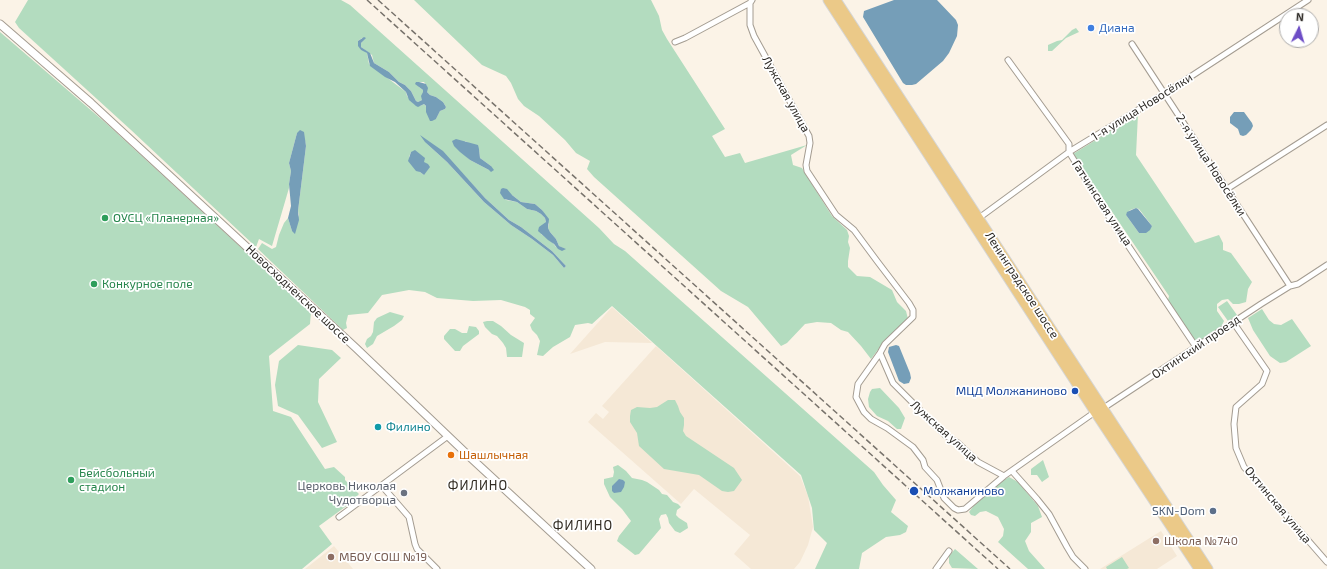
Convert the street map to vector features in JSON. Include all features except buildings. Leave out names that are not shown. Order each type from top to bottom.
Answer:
[{"type":"highway","name":"Ленинградское шоссе","points":[[828,0],[1099,410],[1208,569]]},
{"type":"highway","name":"Ленинградское шоссе","points":[[836,0],[979,218],[1199,569]]},
{"type":"main road","name":"Новосходненское шоссе","points":[[0,24],[91,103],[356,348],[591,569]]},
{"type":"street","name":"1-я улица Новосёлки","points":[[979,218],[1069,152],[1164,94],[1308,0]]},
{"type":"street","points":[[675,42],[685,38],[751,1]]},
{"type":"street","name":"Лужская улица","points":[[751,1],[750,25],[754,36],[810,136],[806,165],[807,171],[836,215],[854,230],[913,310],[913,317],[885,344],[858,384],[856,397],[864,412],[871,419],[887,428],[913,447],[923,460],[925,467],[937,480],[944,498],[948,503],[958,510],[965,509],[1004,476],[978,462],[958,442],[945,435],[906,397],[893,383],[880,353]]},
{"type":"street","name":"2-я улица Новосёлки","points":[[1132,44],[1290,286]]},
{"type":"street","name":"Гатчинская улица","points":[[1008,60],[1069,144],[1069,152],[1196,347]]},
{"type":"street","points":[[1227,189],[1327,125]]},
{"type":"street","name":"Охтинский проезд","points":[[1004,476],[1099,410],[1233,322],[1290,286],[1298,284],[1327,266]]},
{"type":"street","name":"Охтинская улица","points":[[1233,322],[1267,371],[1262,384],[1236,407],[1234,424],[1236,448],[1244,467],[1327,562]]},
{"type":"street","points":[[339,517],[448,436]]},
{"type":"street","points":[[1012,471],[1049,514],[1073,557],[1085,569]]},
{"type":"street","points":[[382,486],[410,517],[415,544],[437,569]]},
{"type":"street","points":[[936,569],[949,551]]},
{"type":"shaded area","points":[[612,307],[652,343],[605,342],[570,354]]},
{"type":"shaded area","points":[[656,346],[800,476],[808,496],[813,527],[808,545],[800,562],[794,569],[751,569],[734,554],[750,535],[694,489],[681,504],[588,422],[596,413],[603,419],[609,412],[602,406]]},
{"type":"shaded area","name":"Школа №740","points":[[1161,531],[1177,556],[1157,569],[1100,569]]},
{"type":"shaded area","name":"МБОУ СОШ №19","points":[[334,546],[353,569],[305,569]]},
{"type":"green space","points":[[28,0],[341,0],[350,5],[599,228],[614,244],[625,251],[874,472],[896,500],[891,512],[908,526],[906,532],[900,535],[886,537],[862,553],[859,569],[815,569],[827,543],[814,530],[812,508],[801,475],[612,306],[592,324],[588,323],[575,325],[570,337],[553,347],[543,356],[537,355],[540,341],[530,325],[535,318],[530,314],[530,310],[525,307],[501,300],[473,301],[437,298],[425,292],[409,290],[382,295],[368,313],[348,315],[346,323],[347,328],[343,330],[258,249],[262,243],[272,249],[276,247],[284,223],[288,218],[292,231],[299,215],[298,211],[306,146],[305,141],[297,133],[289,163],[291,171],[289,188],[272,246],[259,239],[256,247],[19,28],[15,22]],"holes":[[[365,38],[361,43],[361,47],[372,55],[374,63],[389,72],[399,82],[405,85],[411,91],[416,101],[418,102],[422,100],[423,92],[417,82],[424,82],[427,86],[427,92],[443,102],[446,107],[445,109],[440,111],[436,119],[424,104],[420,106],[414,104],[407,96],[406,92],[369,64],[367,53],[366,51],[361,50],[358,41]],[[465,141],[479,149],[480,158],[491,166],[489,170],[467,157]],[[425,142],[464,175],[485,198],[509,220],[521,227],[552,251],[566,266],[564,268],[553,255],[511,225],[484,202],[447,162]],[[411,152],[424,162],[424,175],[409,157]],[[512,195],[521,202],[535,204],[542,210],[549,224],[548,228],[559,246],[565,249],[556,247],[541,234],[546,222],[545,218],[541,214],[527,209],[517,202],[506,200],[503,197]]]},
{"type":"green space","points":[[414,0],[651,0],[659,16],[662,30],[667,39],[725,129],[712,136],[725,157],[740,153],[745,163],[807,145],[791,155],[793,165],[802,168],[832,216],[847,230],[850,248],[848,267],[857,276],[870,277],[892,290],[897,302],[906,311],[908,319],[886,339],[871,359],[848,332],[841,330],[831,323],[817,322],[805,324],[787,343],[781,346],[748,307],[721,291],[594,177],[587,169],[590,161],[576,153],[565,140],[539,116],[524,106],[518,99],[506,76],[482,65]]},
{"type":"green space","points":[[1076,28],[1079,32],[1066,38],[1052,51],[1048,51],[1048,45],[1062,40]]},
{"type":"green space","name":"ОУСЦ «Планерная»","points":[[0,32],[107,124],[311,312],[310,324],[269,356],[273,411],[291,417],[325,469],[334,467],[345,477],[345,480],[359,494],[356,499],[319,526],[332,544],[302,569],[0,569]]},
{"type":"green space","points":[[1138,114],[1136,155],[1195,243],[1219,235],[1223,243],[1223,250],[1231,253],[1252,282],[1248,289],[1246,302],[1233,304],[1228,299],[1222,300],[1217,304],[1217,311],[1224,321],[1221,327],[1200,341],[1196,342],[1168,300],[1169,296],[1073,154]],"holes":[[[1136,208],[1139,209],[1152,226],[1139,233],[1126,215],[1130,210]]]},
{"type":"green space","points":[[1227,301],[1237,315],[1228,321],[1218,307]]},
{"type":"green space","points":[[1262,309],[1269,320],[1274,324],[1281,325],[1292,319],[1311,346],[1286,362],[1280,363],[1270,356],[1253,330],[1248,318]]},
{"type":"green space","points":[[390,312],[404,316],[402,320],[394,326],[377,336],[373,344],[367,348],[365,344],[373,332],[374,322],[377,318]]},
{"type":"green space","points":[[493,321],[524,343],[522,357],[507,357],[506,348],[503,343],[497,336],[492,334],[485,327],[483,322]]},
{"type":"green space","points":[[469,326],[476,327],[479,334],[463,346],[460,351],[455,351],[444,339],[444,336],[450,329],[467,333]]},
{"type":"green space","points":[[298,345],[332,350],[341,358],[319,379],[318,402],[337,442],[322,448],[298,415],[278,406],[275,385],[279,361]]},
{"type":"green space","points":[[880,388],[899,408],[905,418],[901,429],[897,429],[888,421],[877,416],[869,407],[868,399],[870,392],[872,389]]},
{"type":"green space","points":[[668,400],[675,400],[684,418],[683,431],[686,436],[734,468],[742,480],[734,491],[722,491],[699,475],[664,469],[639,446],[637,433],[630,422],[631,410],[637,407],[657,407]]},
{"type":"green space","points":[[1043,460],[1049,477],[1042,482],[1037,475],[1031,475],[1031,469]]},
{"type":"green space","points":[[618,465],[632,478],[647,482],[659,490],[662,494],[667,495],[673,502],[678,504],[681,507],[677,510],[676,515],[687,523],[688,528],[680,533],[675,531],[669,523],[666,514],[661,515],[659,519],[661,528],[639,554],[635,555],[617,541],[619,536],[631,521],[610,497],[604,484],[604,479],[613,477],[613,467]]},
{"type":"green space","points":[[1009,477],[1018,482],[1038,506],[1042,517],[1031,523],[1031,532],[1025,541],[1029,551],[1045,569],[1028,569],[998,542],[1003,536],[1004,529],[998,517],[986,511],[980,512],[975,516],[971,515],[969,512],[975,504],[999,483]]},
{"type":"green space","points":[[955,549],[978,569],[952,568],[949,563],[949,556]]},
{"type":"green space","points":[[1122,557],[1129,568],[1107,569],[1106,567]]},
{"type":"water","points":[[894,0],[937,0],[956,20],[958,25],[957,36],[949,53],[943,61],[916,84],[912,85],[906,85],[903,83],[863,17],[864,11]]},
{"type":"water","points":[[364,37],[366,38],[361,43],[361,47],[370,53],[374,63],[389,72],[399,82],[405,85],[411,91],[416,101],[418,102],[422,100],[421,96],[423,90],[415,84],[416,82],[419,82],[426,84],[428,88],[427,92],[430,95],[443,102],[446,107],[440,111],[436,119],[430,121],[426,112],[426,106],[424,104],[418,107],[416,106],[409,100],[406,92],[395,82],[370,66],[367,53],[361,50],[358,46],[358,41]]},
{"type":"water","points":[[1234,112],[1244,112],[1252,123],[1253,126],[1251,130],[1246,135],[1240,135],[1238,129],[1230,123],[1230,117]]},
{"type":"water","points":[[300,130],[304,132],[306,146],[298,211],[299,220],[295,234],[292,231],[288,218],[291,206],[289,184],[291,171],[289,163],[297,133]]},
{"type":"water","points":[[420,135],[443,151],[485,198],[509,220],[521,227],[552,251],[566,266],[564,268],[553,255],[511,225],[484,202],[447,162],[425,142]]},
{"type":"water","points":[[456,139],[478,145],[480,158],[494,170],[491,172],[470,160],[460,152],[454,146],[452,141]]},
{"type":"water","points":[[415,150],[425,158],[424,162],[430,167],[424,175],[416,171],[408,161],[411,152]]},
{"type":"water","points":[[501,189],[507,189],[521,202],[535,204],[542,210],[549,219],[548,228],[550,232],[556,239],[559,246],[566,249],[562,251],[558,249],[538,231],[539,227],[546,222],[545,218],[541,214],[527,209],[517,202],[504,199],[500,193]]},
{"type":"water","points":[[1136,208],[1152,226],[1146,233],[1139,233],[1126,215],[1127,212]]},
{"type":"water","points":[[896,345],[899,346],[910,373],[911,378],[909,383],[904,384],[899,381],[888,352],[889,347]]},
{"type":"water","points":[[619,479],[625,482],[624,487],[621,492],[614,493],[612,491],[612,486]]},
{"type":"railway","points":[[367,0],[998,569]]},
{"type":"railway","points":[[378,0],[1010,569]]},
{"type":"place","name":"Диана","points":[[1091,28]]},
{"type":"place","name":"ОУСЦ «Планерная»","points":[[105,218]]},
{"type":"place","name":"Конкурное поле","points":[[94,284]]},
{"type":"place","name":"МЦД Молжаниново","points":[[1075,391]]},
{"type":"place","name":"Филино","points":[[378,427]]},
{"type":"place","name":"Шашлычная","points":[[451,455]]},
{"type":"place","name":"Бейсбольный стадион","points":[[71,480]]},
{"type":"place","name":"Молжаниново","points":[[914,491]]},
{"type":"place","name":"Церковь Николая Чудотворца","points":[[404,493]]},
{"type":"place","name":"SKN-Dom","points":[[1213,511]]},
{"type":"place","name":"Школа №740","points":[[1156,541]]},
{"type":"place","name":"МБОУ СОШ №19","points":[[331,557]]},
{"type":"district","name":"ФИЛИНО","points":[[478,486]]},
{"type":"district","name":"ФИЛИНО","points":[[583,526]]}]
